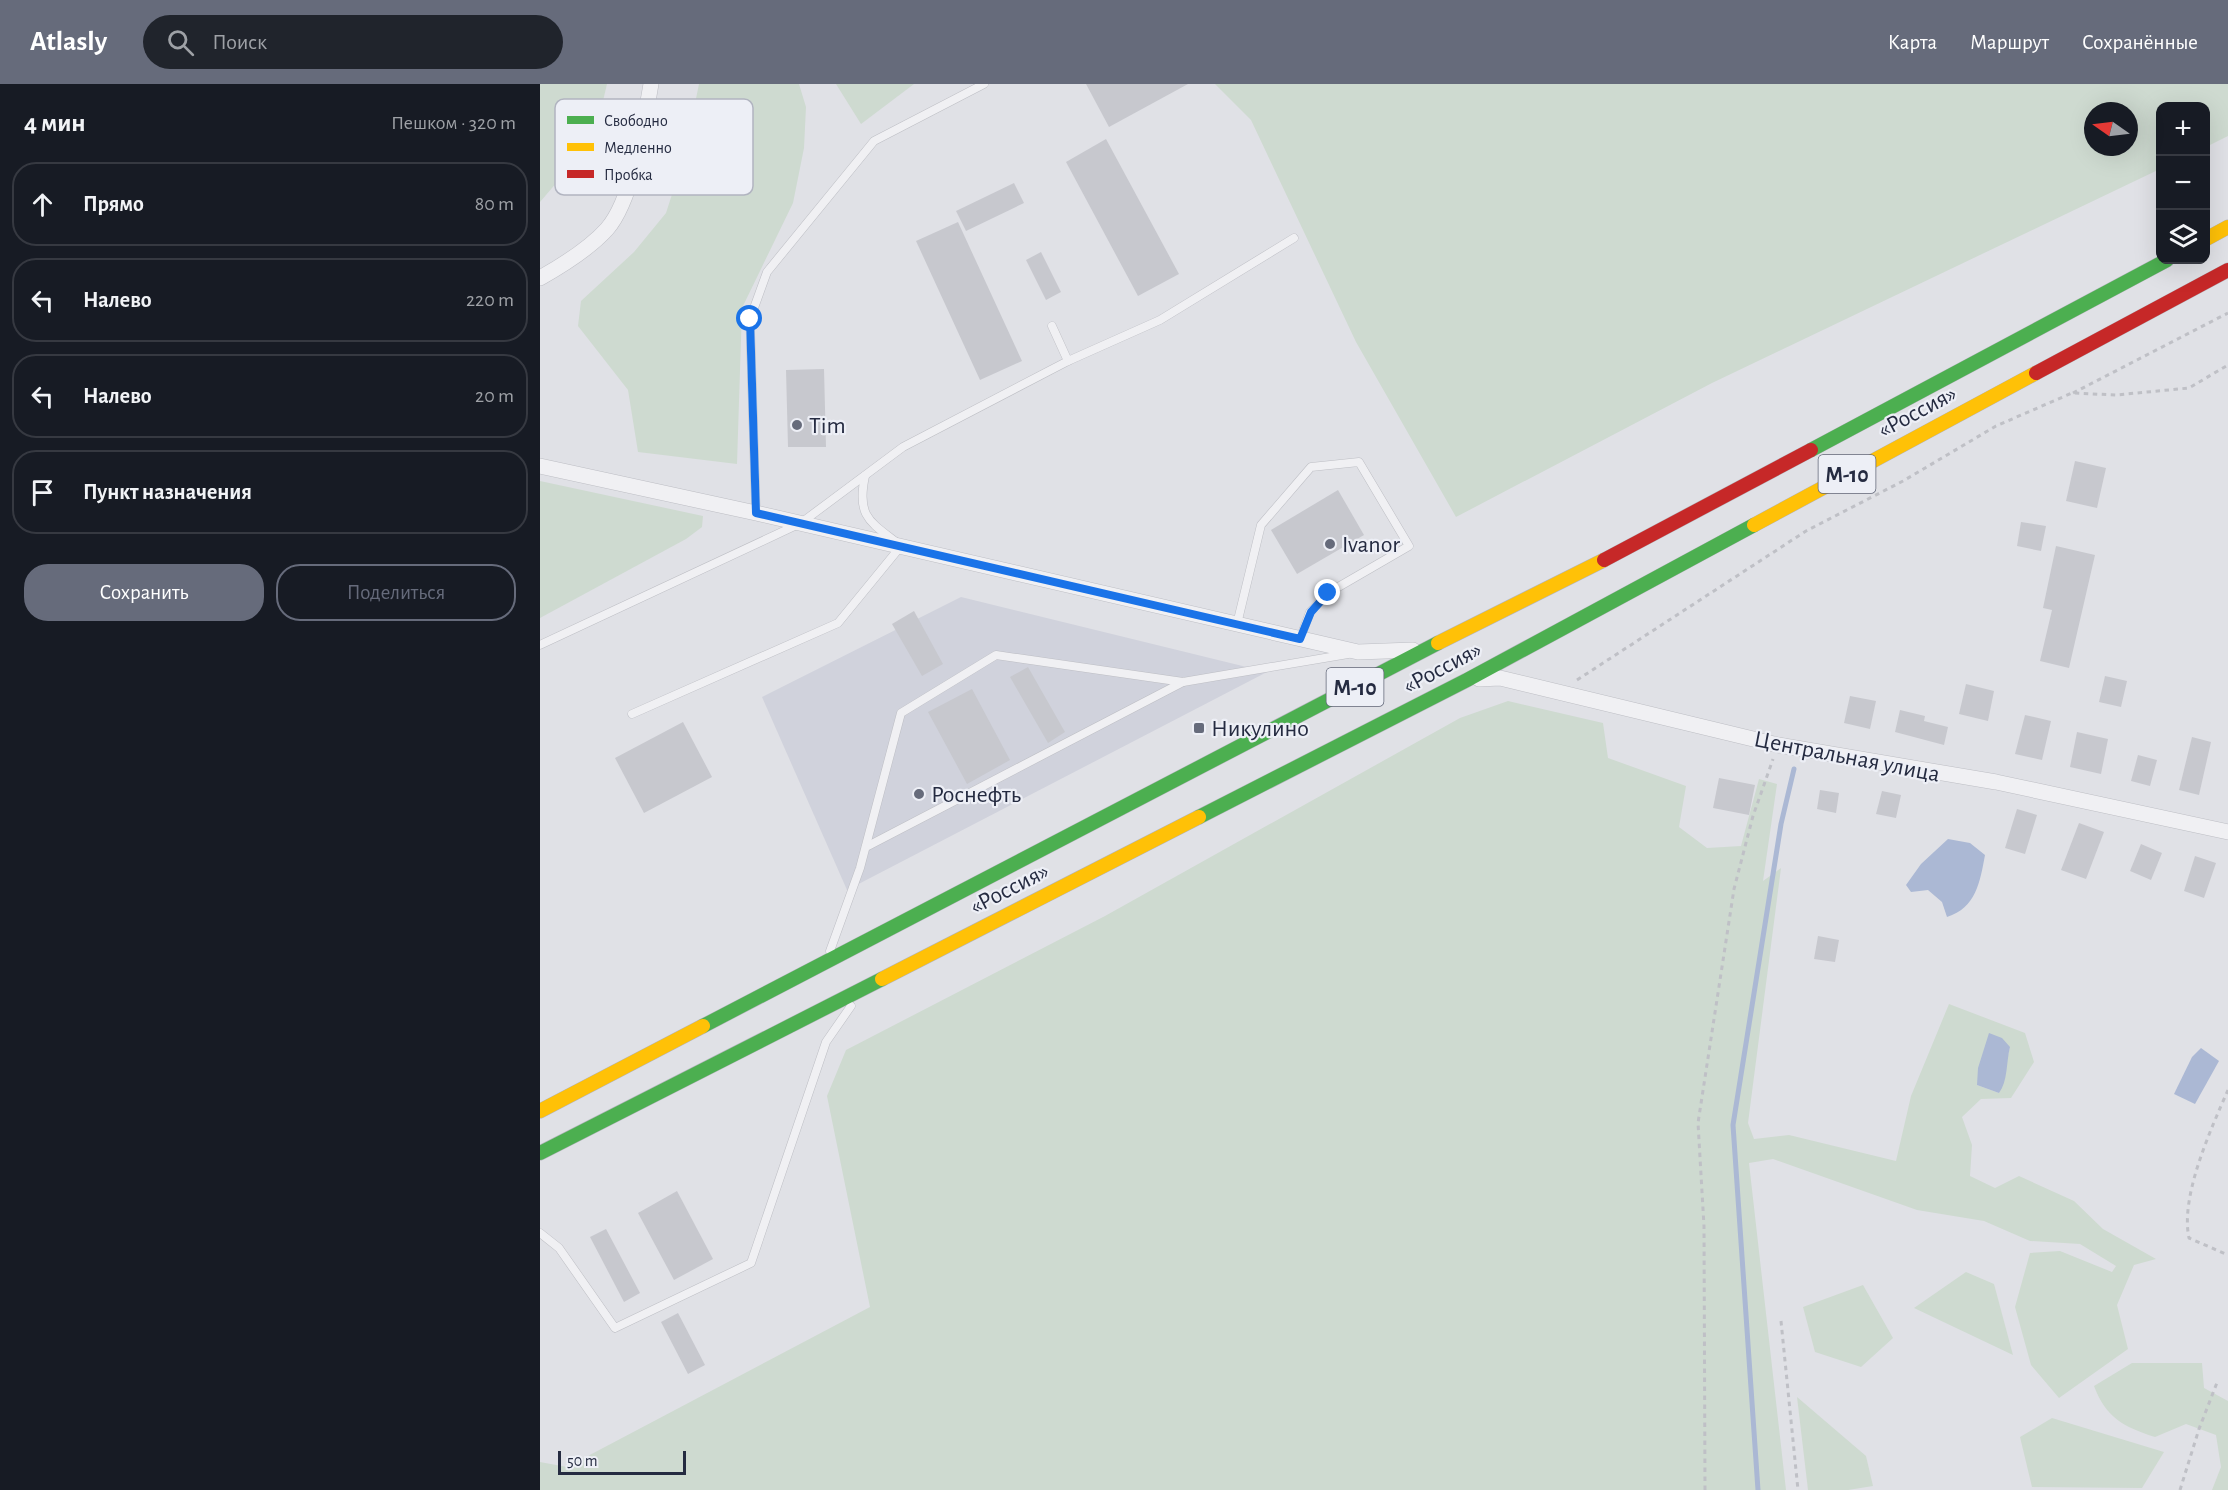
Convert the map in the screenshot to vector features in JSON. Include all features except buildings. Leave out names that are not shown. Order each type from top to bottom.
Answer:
[{"type":"highway","points":[[2210,236],[2228,227]]},
{"type":"highway","name":"«Россия»","points":[[540,1111],[1428,648],[1614,555],[2160,264]]},
{"type":"highway","name":"«Россия»","points":[[540,1153],[1467,680],[2228,270]]},
{"type":"street","points":[[648,99],[651,84]]},
{"type":"street","points":[[540,278],[567,262],[607,229],[626,195]]},
{"type":"street","points":[[540,466],[801,523],[1358,652],[1428,648]]},
{"type":"street","name":"Центральная улица","points":[[1467,680],[1500,678],[1778,745],[1996,782],[2228,832]]},
{"type":"lane","points":[[756,513],[750,319],[767,272],[874,141],[984,84]]},
{"type":"lane","points":[[540,645],[801,523],[903,447],[1068,362],[1160,320],[1294,238]]},
{"type":"lane","points":[[1052,326],[1068,362]]},
{"type":"lane","points":[[1237,625],[1261,525],[1311,468],[1359,462],[1409,546],[1328,593],[1311,612],[1300,639]]},
{"type":"lane","points":[[632,714],[838,623],[901,546],[866,518],[861,494],[865,475]]},
{"type":"lane","points":[[866,847],[1183,682],[1358,652]]},
{"type":"lane","points":[[826,962],[866,847],[901,713],[996,655],[1183,682]]},
{"type":"lane","points":[[540,1233],[559,1248],[615,1328],[751,1263],[826,1042],[839,1020],[869,985]]},
{"type":"path","points":[[1558,692],[1806,531],[1903,481],[1996,426],[2072,393],[2228,313]]},
{"type":"path","points":[[2072,393],[2116,395],[2189,388],[2228,364]]},
{"type":"path","points":[[1705,1490],[1704,1226],[1698,1123],[1734,889],[1753,816],[1778,745]]},
{"type":"path","points":[[2228,1090],[2203,1149],[2185,1221],[2189,1238],[2228,1255]]},
{"type":"path","points":[[1781,1321],[1798,1490]]},
{"type":"path","points":[[2180,1490],[2199,1429],[2218,1380]]},
{"type":"shaded area","points":[[540,84],[607,84],[603,99],[555,99],[555,184],[540,202]]},
{"type":"shaded area","points":[[699,84],[799,84],[806,107],[804,148],[793,203],[742,308],[737,464],[638,452],[628,390],[578,326],[581,301],[634,252],[666,213],[672,195],[753,195],[753,99],[696,99]]},
{"type":"shaded area","points":[[836,84],[914,84],[861,124]]},
{"type":"shaded area","points":[[1215,84],[2228,84],[2228,136],[2210,145],[2210,102],[2156,102],[2156,171],[1712,383],[1456,517],[1356,342],[1251,120]]},
{"type":"shaded area","points":[[540,481],[703,516],[702,527],[686,539],[540,618]]},
{"type":"shaded area","name":"Роснефть","points":[[961,597],[1267,672],[847,890],[762,697]]},
{"type":"shaded area","points":[[1508,701],[1603,723],[1608,758],[1686,786],[1679,827],[1707,848],[1741,846],[1759,779],[1777,784],[1763,881],[1781,868],[1748,1123],[1754,1139],[1789,1135],[1896,1161],[1911,1096],[1949,1004],[2025,1033],[2034,1062],[2011,1098],[1981,1099],[1962,1117],[1972,1145],[1970,1176],[1995,1188],[2019,1176],[2074,1201],[2103,1229],[2156,1259],[2134,1265],[2117,1305],[2128,1349],[2059,1398],[2031,1365],[2015,1307],[2030,1253],[2060,1251],[2112,1272],[2116,1266],[2080,1244],[2030,1241],[1984,1221],[1917,1210],[1773,1159],[1749,1163],[1786,1490],[540,1490],[540,1462],[567,1467],[870,1307],[827,1096],[846,1050],[1105,916],[1460,718]],"holes":[[[2010,1047],[1999,1093],[1977,1085]]]},
{"type":"shaded area","points":[[1966,1272],[1994,1284],[2013,1355],[1914,1308]]},
{"type":"shaded area","points":[[1863,1285],[1893,1338],[1861,1367],[1815,1352],[1803,1307]]},
{"type":"shaded area","points":[[2132,1363],[2202,1363],[2204,1388],[2228,1401],[2228,1490],[2212,1490],[2221,1467],[2216,1435],[2186,1424],[2155,1437],[2125,1425],[2110,1414],[2094,1386]]},
{"type":"shaded area","points":[[1797,1397],[1866,1456],[1873,1486],[1848,1490],[1808,1490]]},
{"type":"shaded area","points":[[2052,1418],[2164,1452],[2142,1488],[2032,1487],[2020,1437]]},
{"type":"water","points":[[1948,839],[1970,843],[1985,855],[1975,893],[1957,913],[1947,917],[1942,902],[1928,890],[1911,892],[1906,885],[1921,864]]},
{"type":"water","points":[[1989,1033],[2002,1038],[2010,1047],[2005,1077],[1999,1093],[1977,1085],[1978,1068]]},
{"type":"water","points":[[2201,1048],[2219,1061],[2195,1104],[2174,1094],[2192,1057]]},
{"type":"waterway","points":[[1758,1490],[1733,1125],[1781,824],[1794,769]]},
{"type":"traffic: fast","points":[[1811,450],[2160,264]]},
{"type":"traffic: fast","points":[[1199,817],[1467,680],[1754,525]]},
{"type":"traffic: fast","points":[[703,1026],[1438,643]]},
{"type":"traffic: fast","points":[[540,1153],[882,979]]},
{"type":"traffic: slow","points":[[2210,237],[2228,227]]},
{"type":"traffic: slow","points":[[1754,525],[2036,373]]},
{"type":"traffic: slow","points":[[1438,643],[1604,560]]},
{"type":"traffic: slow","points":[[882,979],[1199,817]]},
{"type":"traffic: slow","points":[[540,1111],[703,1026]]},
{"type":"traffic: jam","points":[[2036,373],[2228,270]]},
{"type":"traffic: jam","points":[[1604,560],[1811,450]]},
{"type":"place","name":"Tim","points":[[797,425]]},
{"type":"place","name":"Ivanor","points":[[1330,544]]},
{"type":"place","name":"Никулино","points":[[1199,728]]},
{"type":"place","name":"Роснефть","points":[[919,794]]},
{"type":"route","points":[[750,319],[757,480],[756,513],[1300,639],[1311,612],[1328,593]]}]
